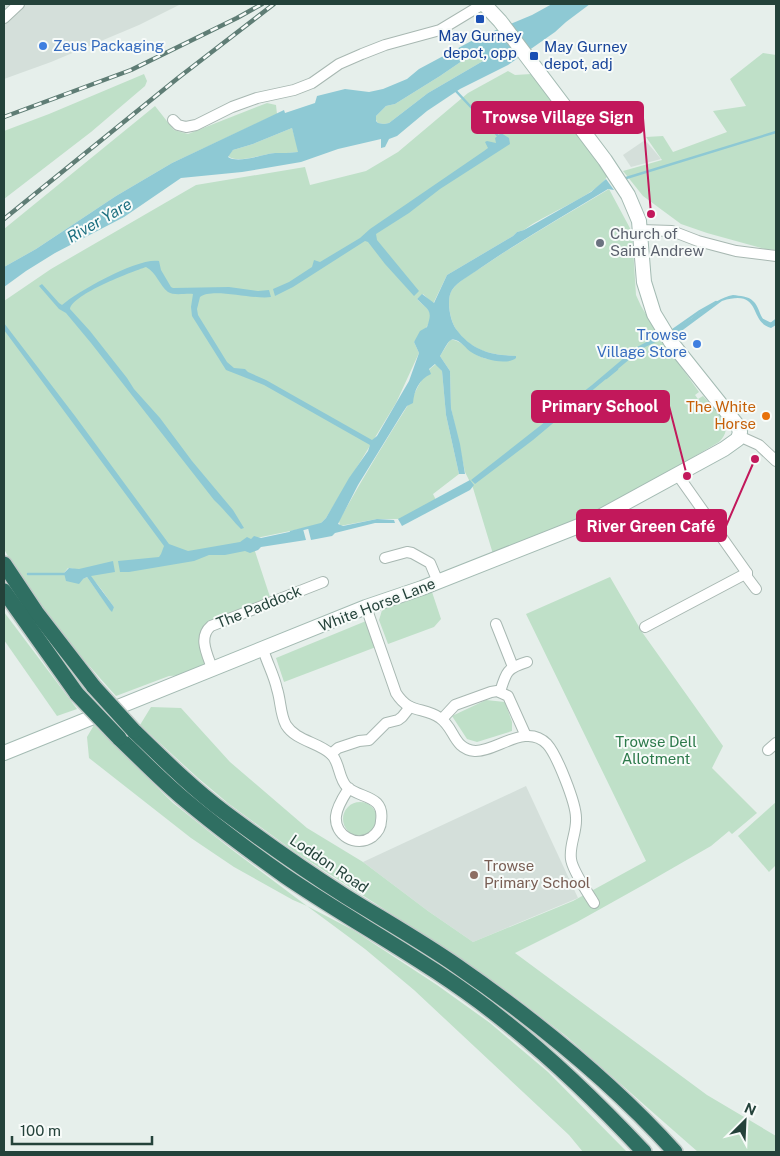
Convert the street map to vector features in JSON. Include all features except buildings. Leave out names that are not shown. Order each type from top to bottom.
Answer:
[{"type":"highway","name":"Loddon Road","points":[[4,564],[36,612],[94,687],[134,731],[192,785],[229,816],[304,869],[456,966],[508,1003],[611,1087],[648,1122],[675,1152]]},
{"type":"highway","points":[[4,590],[77,694],[119,738],[185,800],[277,870],[457,986],[502,1019],[549,1058],[644,1152]]},
{"type":"highway","points":[[648,1122],[683,1152]]},
{"type":"street","points":[[4,18],[19,4]]},
{"type":"street","points":[[173,120],[178,125],[186,127],[196,125],[232,107],[257,98],[294,90],[362,54],[385,45],[440,30],[484,4],[504,26],[605,160],[628,195],[636,211],[640,230],[644,282],[654,314],[661,327],[736,424],[740,432],[739,436],[760,445],[776,462]]},
{"type":"street","points":[[640,230],[672,231],[698,241],[736,251],[776,256]]},
{"type":"street","name":"White Horse Lane","points":[[4,753],[366,607],[438,582],[594,520],[734,443],[739,436]]},
{"type":"street","points":[[677,474],[747,573],[747,577],[756,589]]},
{"type":"street","points":[[385,558],[407,552],[412,553],[430,563],[438,582]]},
{"type":"street","points":[[645,627],[747,573]]},
{"type":"street","name":"The Paddock","points":[[212,668],[204,641],[204,634],[211,626],[323,582]]},
{"type":"street","points":[[366,607],[396,693],[402,703],[442,719],[458,743],[474,751],[526,736],[542,740],[548,745],[554,754],[574,805],[576,820],[570,849],[571,862],[594,904]]},
{"type":"street","points":[[496,624],[513,666]]},
{"type":"street","points":[[263,650],[278,690],[286,724],[298,735],[324,747],[335,758],[344,783],[349,788],[372,799],[379,807],[382,816],[380,827],[374,835],[365,840],[354,841],[344,837],[336,823],[336,812],[349,788]]},
{"type":"street","points":[[500,692],[506,676],[513,666],[527,662]]},
{"type":"street","points":[[442,719],[455,705],[492,692],[500,692],[508,696],[526,736]]},
{"type":"street","points":[[331,754],[338,748],[359,741],[369,740],[386,723],[402,717],[410,707]]},
{"type":"street","points":[[768,750],[776,743]]},
{"type":"shaded area","points":[[4,4],[181,4],[139,25],[51,62],[4,79]]},
{"type":"shaded area","points":[[645,140],[661,159],[631,167],[623,155]]},
{"type":"shaded area","name":"Trowse Primary School","points":[[526,786],[578,898],[473,942],[363,862]]},
{"type":"green space","points":[[763,53],[776,55],[776,250],[765,249],[681,224],[643,196],[623,171],[662,160],[646,137],[663,136],[673,152],[727,132],[713,111],[746,106],[730,79]]},
{"type":"green space","points":[[481,54],[485,56],[483,61],[428,93],[389,123],[378,123],[376,120],[376,116],[386,106],[395,104],[462,61]]},
{"type":"green space","points":[[508,71],[515,75],[531,74],[569,120],[608,175],[593,190],[582,197],[524,230],[517,232],[447,275],[433,304],[423,294],[417,299],[428,309],[431,315],[429,323],[414,342],[419,353],[396,403],[326,518],[319,525],[251,539],[271,600],[207,624],[209,664],[186,675],[169,676],[116,696],[70,644],[41,607],[4,549],[4,301],[51,269],[196,185],[305,167],[310,185],[366,171],[398,152],[468,93]],"holes":[[[68,568],[90,577],[114,607],[110,609],[87,577],[83,579],[64,573]]]},
{"type":"green space","points":[[144,74],[147,81],[145,86],[91,132],[4,199],[4,131]]},
{"type":"green space","points":[[267,103],[276,105],[277,114],[172,163],[116,196],[36,249],[4,267],[4,229],[155,106],[174,130],[188,134]]},
{"type":"green space","points":[[292,128],[299,152],[275,153],[244,159],[228,156],[233,150]]},
{"type":"green space","points":[[609,189],[632,232],[636,295],[641,306],[657,333],[699,392],[695,395],[698,399],[703,396],[718,412],[725,424],[726,430],[719,442],[593,516],[493,554],[473,488],[465,472],[451,408],[450,371],[440,356],[450,340],[454,340],[483,358],[494,359],[515,356],[490,353],[468,342],[454,325],[449,304],[450,294],[455,286],[466,277]]},
{"type":"green space","points":[[436,364],[442,371],[446,415],[459,474],[433,494],[436,500],[401,519],[377,519],[340,526],[339,521],[423,377]]},
{"type":"green space","name":"Trowse Dell Allotment","points":[[610,577],[642,632],[723,746],[712,768],[757,813],[732,834],[729,831],[711,846],[645,884],[577,922],[515,953],[707,1095],[776,1136],[776,1152],[698,1152],[566,1036],[514,996],[462,959],[295,852],[229,804],[140,725],[151,707],[181,708],[230,762],[307,828],[363,862],[473,942],[573,901],[646,861],[526,614]]},
{"type":"green space","points":[[431,589],[441,619],[434,627],[388,644],[379,620],[383,607]]},
{"type":"green space","points":[[4,612],[77,709],[57,716],[4,640]]},
{"type":"green space","points":[[366,621],[376,647],[284,682],[276,658]]},
{"type":"green space","points":[[486,700],[505,702],[512,722],[512,731],[477,742],[467,739],[452,716]]},
{"type":"green space","points":[[94,725],[173,803],[307,906],[234,867],[191,838],[89,758],[87,737]]},
{"type":"green space","points":[[360,802],[372,807],[377,819],[372,831],[360,836],[348,831],[343,819],[348,807]]},
{"type":"green space","points":[[776,802],[776,865],[769,872],[738,836]]},
{"type":"green space","points":[[307,906],[353,930],[437,985],[490,1023],[548,1072],[627,1152],[583,1152],[569,1135],[414,990],[365,949]]},
{"type":"water","name":"River Yare","points":[[552,4],[590,4],[555,32],[508,65],[460,89],[427,111],[397,136],[389,139],[385,147],[381,148],[381,139],[338,149],[301,162],[242,172],[181,178],[124,217],[55,253],[4,287],[4,267],[36,249],[116,196],[172,163],[284,110],[285,113],[315,103],[317,96],[345,89],[369,92],[383,89],[407,79],[419,69],[477,38],[532,15]],"holes":[[[481,54],[485,56],[483,61],[428,93],[389,123],[384,124],[376,121],[376,116],[386,106],[395,104],[462,61]],[[292,128],[298,152],[275,153],[244,159],[228,157],[233,150]]]},
{"type":"water","points":[[501,133],[509,138],[510,144],[440,189],[409,213],[376,234],[377,240],[419,291],[414,296],[368,242],[365,241],[293,287],[275,296],[273,289],[289,282],[312,267],[314,260],[320,262],[360,238],[370,229],[488,148],[485,142],[496,143],[495,138]]},
{"type":"water","points":[[606,179],[614,190],[608,189],[527,238],[465,278],[450,294],[451,316],[456,329],[462,336],[475,347],[490,353],[516,356],[516,358],[507,361],[487,359],[475,355],[456,340],[451,340],[440,356],[450,371],[451,408],[465,474],[459,474],[446,415],[442,371],[435,364],[429,369],[431,374],[423,379],[418,386],[413,403],[407,406],[403,412],[358,485],[338,524],[343,526],[377,519],[394,520],[395,523],[375,523],[335,533],[332,536],[311,540],[308,528],[319,525],[326,518],[370,445],[264,385],[226,370],[192,316],[193,294],[168,292],[153,272],[146,267],[91,290],[74,303],[70,309],[90,331],[134,389],[160,418],[192,461],[233,510],[244,528],[241,529],[214,500],[91,343],[66,313],[59,309],[39,286],[42,284],[62,305],[94,284],[124,269],[150,261],[159,261],[161,270],[173,288],[229,287],[258,291],[269,290],[271,297],[214,293],[200,297],[197,309],[198,315],[227,362],[234,368],[245,369],[266,380],[372,440],[377,436],[409,381],[419,353],[414,342],[420,331],[427,327],[430,314],[417,299],[422,294],[434,303],[447,275],[517,232],[524,230],[591,192]]},
{"type":"water","points":[[733,295],[751,299],[756,304],[764,320],[771,323],[776,319],[776,325],[771,328],[764,325],[749,302],[744,299],[735,298],[722,301],[676,335],[673,329],[717,301]]},
{"type":"water","points":[[4,323],[169,544],[188,551],[240,542],[247,537],[251,539],[254,536],[261,538],[303,529],[306,540],[261,547],[250,553],[245,551],[225,555],[209,555],[194,561],[120,572],[118,561],[159,557],[164,546],[4,330]]},
{"type":"water","points":[[656,337],[658,341],[643,348],[533,440],[475,484],[471,480],[592,385],[637,347]]},
{"type":"water","points":[[470,480],[474,485],[470,490],[402,526],[398,519]]},
{"type":"water","points":[[113,561],[115,572],[91,576],[114,607],[112,612],[87,577],[79,584],[66,581],[64,573],[69,568],[79,569]]},
{"type":"waterway","points":[[455,90],[499,137]]},
{"type":"waterway","points":[[623,179],[776,132]]},
{"type":"waterway","points":[[670,332],[716,302]]},
{"type":"waterway","points":[[763,320],[771,324],[776,320]]},
{"type":"waterway","points":[[606,378],[617,369]]},
{"type":"waterway","points":[[291,532],[322,524]]},
{"type":"waterway","points":[[28,574],[67,574]]},
{"type":"railway","points":[[4,117],[131,70],[262,4]]},
{"type":"railway","points":[[4,219],[178,78],[274,4]]},
{"type":"place","name":"May Gurney depot, opp","points":[[480,19]]},
{"type":"place","name":"Zeus Packaging","points":[[43,46]]},
{"type":"place","name":"May Gurney depot, adj","points":[[534,56]]},
{"type":"place","name":"Trowse Village Sign","points":[[651,214]]},
{"type":"place","name":"Church of Saint Andrew","points":[[600,243]]},
{"type":"place","name":"Trowse Village Store","points":[[697,344]]},
{"type":"place","name":"The White Horse","points":[[766,416]]},
{"type":"place","name":"River Green Café","points":[[755,459]]},
{"type":"place","name":"Primary School","points":[[687,476]]},
{"type":"place","name":"Trowse Primary School","points":[[474,875]]}]
